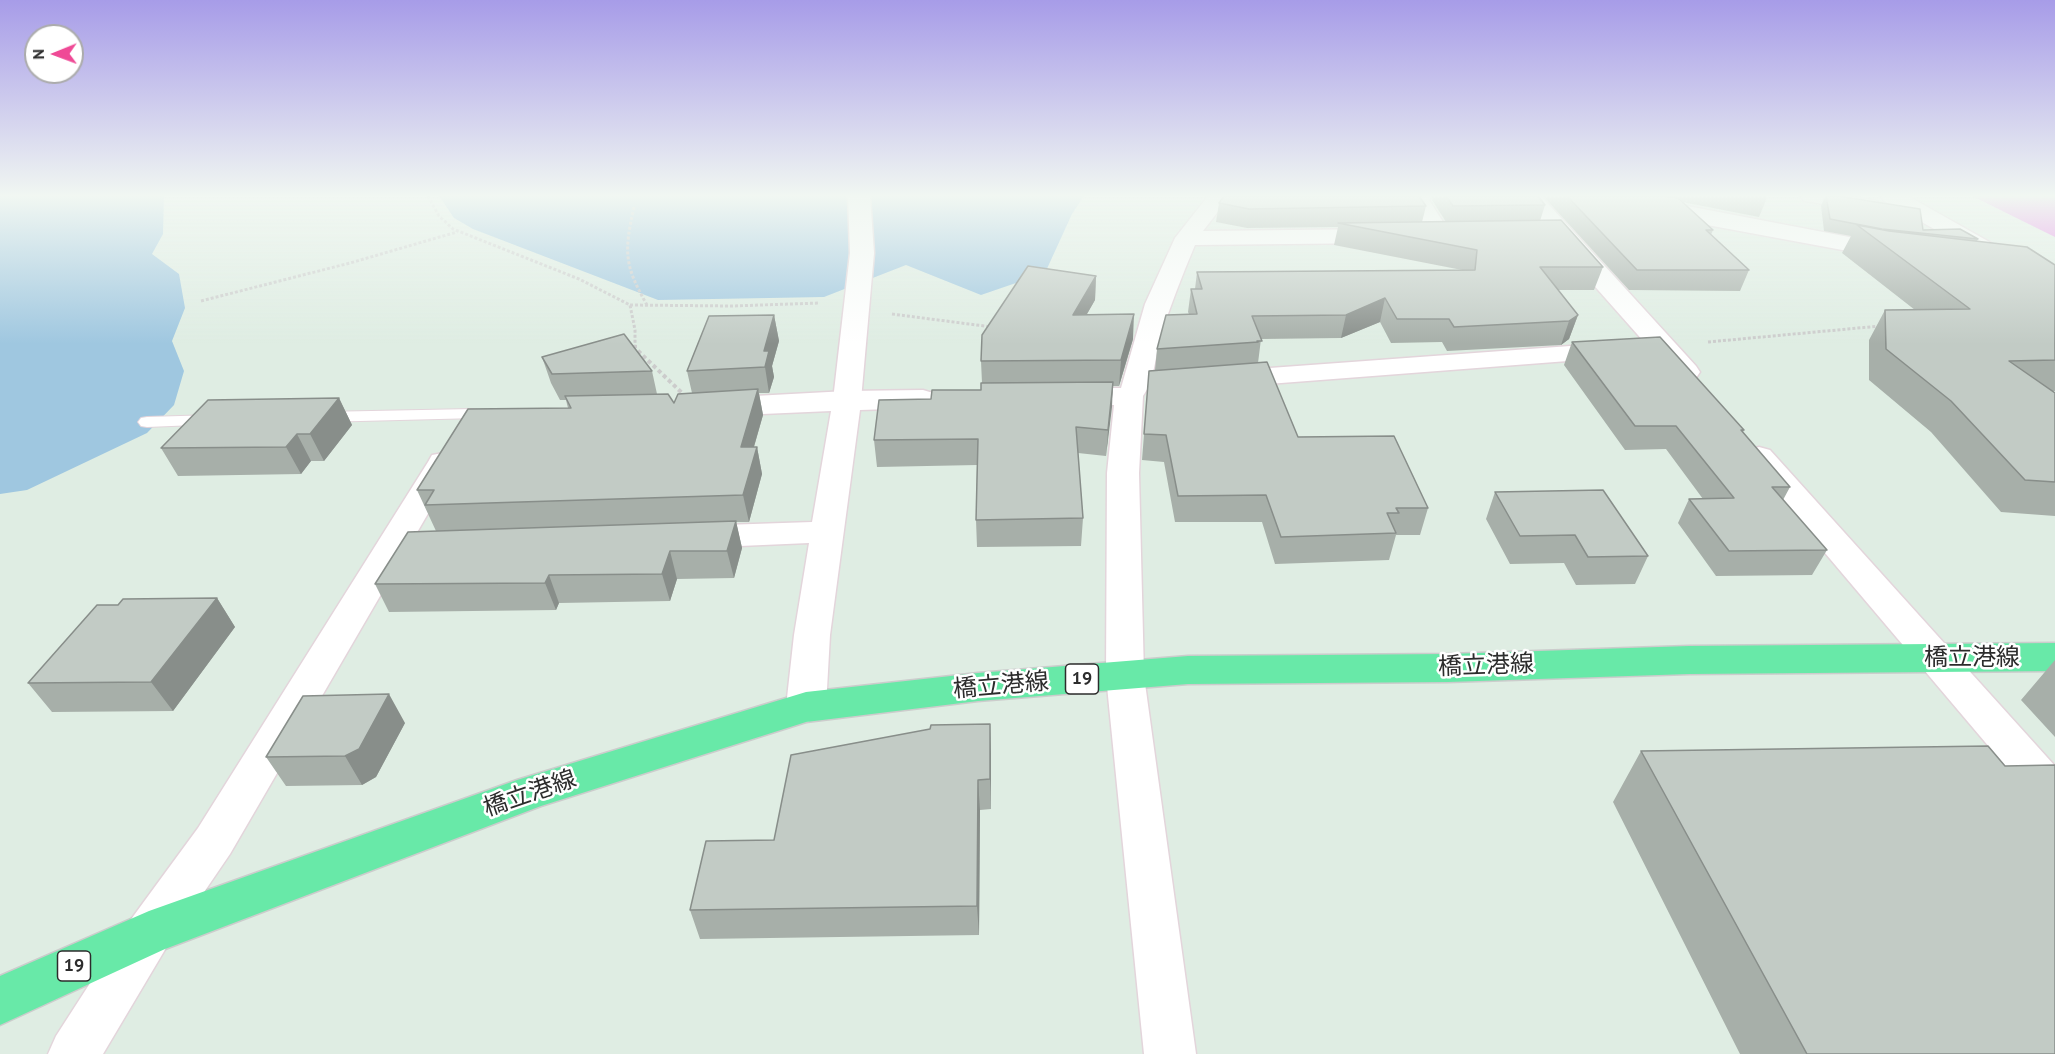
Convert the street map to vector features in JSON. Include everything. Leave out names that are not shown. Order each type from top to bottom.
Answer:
[{"type":"main road","name":"橋立港線","points":[[0,1001],[149,933],[532,792],[806,707],[978,687],[1188,670],[2055,657]]},
{"type":"street","points":[[806,707],[812,635],[847,400],[862,245]]},
{"type":"street","points":[[1170,1054],[1125,676],[1123,473],[1142,389],[1144,348],[1158,304],[1183,245]]},
{"type":"street","points":[[1560,245],[1664,347],[1702,391]]},
{"type":"street","points":[[1853,245],[1908,253]]},
{"type":"street","points":[[1975,245],[2021,268],[2055,290]]},
{"type":"street","points":[[1964,259],[2055,271]]},
{"type":"street","points":[[1207,381],[1664,347]]},
{"type":"street","points":[[1046,397],[1142,389]]},
{"type":"street","points":[[691,408],[847,400],[952,399]]},
{"type":"street","points":[[74,1054],[149,933],[214,841],[472,414],[507,413]]},
{"type":"street","points":[[1741,436],[2055,795]]},
{"type":"street","points":[[663,538],[827,532]]},
{"type":"street","points":[[393,547],[428,546]]},
{"type":"lane","points":[[309,418],[472,414]]},
{"type":"lane","points":[[147,422],[228,420]]},
{"type":"path","points":[[201,301],[411,245]]},
{"type":"path","points":[[496,245],[599,287],[630,306],[856,306],[993,327]]},
{"type":"path","points":[[626,245],[632,279],[646,305]]},
{"type":"path","points":[[630,306],[635,330],[635,348],[691,408]]},
{"type":"path","points":[[1664,347],[1887,325]]},
{"type":"shaded area","points":[[0,245],[157,245],[152,254],[179,274],[185,308],[172,341],[184,371],[174,405],[147,433],[27,490],[0,494]]},
{"type":"shaded area","points":[[515,245],[1058,245],[1045,273],[981,295],[906,265],[824,297],[658,300]]},
{"type":"building","points":[[1452,245],[1584,245],[1603,267],[1540,267],[1578,315],[1569,321],[1454,327],[1449,319],[1397,319],[1385,298],[1346,315],[1252,316],[1262,341],[1258,342],[1157,349],[1166,315],[1197,314],[1191,289],[1202,289],[1197,272],[1475,270],[1477,250]]},
{"type":"building","points":[[1614,245],[1722,245],[1749,270],[1637,270]]},
{"type":"building","points":[[1884,245],[2027,247],[2055,265],[2055,360],[2009,361],[2055,393],[2055,482],[2025,480],[1951,401],[1886,349],[1885,310],[1970,309]]},
{"type":"building","points":[[1028,266],[1096,276],[1073,315],[1134,314],[1121,360],[981,361],[982,335]]},
{"type":"building","points":[[774,315],[764,351],[769,351],[765,367],[687,371],[709,316]]},
{"type":"building","points":[[624,334],[652,371],[552,374],[542,357]]},
{"type":"building","points":[[1660,337],[1744,430],[1741,430],[1790,487],[1772,487],[1827,550],[1729,551],[1689,499],[1734,498],[1676,426],[1635,426],[1572,342]]},
{"type":"building","points":[[1267,362],[1298,437],[1394,436],[1428,508],[1396,508],[1399,513],[1387,513],[1396,533],[1281,537],[1266,495],[1178,496],[1166,435],[1144,434],[1149,371]]},
{"type":"building","points":[[1113,382],[1108,430],[1076,427],[1083,518],[976,520],[978,439],[874,440],[879,400],[931,399],[932,390],[981,390],[981,383]]},
{"type":"building","points":[[758,389],[741,447],[757,447],[743,495],[425,505],[434,490],[417,490],[468,409],[571,408],[565,396],[668,394],[674,403],[678,394]]},
{"type":"building","points":[[339,398],[310,434],[297,434],[286,447],[161,448],[208,400]]},
{"type":"building","points":[[1603,490],[1648,556],[1588,557],[1575,535],[1520,536],[1495,492]]},
{"type":"building","points":[[736,521],[727,551],[670,551],[662,574],[549,575],[545,583],[375,584],[408,532]]},
{"type":"building","points":[[217,598],[151,682],[28,683],[97,605],[118,605],[123,599]]},
{"type":"building","points":[[389,694],[359,749],[345,756],[266,757],[303,696]]},
{"type":"building","points":[[990,724],[990,779],[978,780],[977,906],[690,910],[706,841],[774,840],[791,755],[930,729],[931,725]]},
{"type":"building","points":[[1988,746],[2005,766],[2055,765],[2055,1054],[1807,1054],[1641,751]]}]
